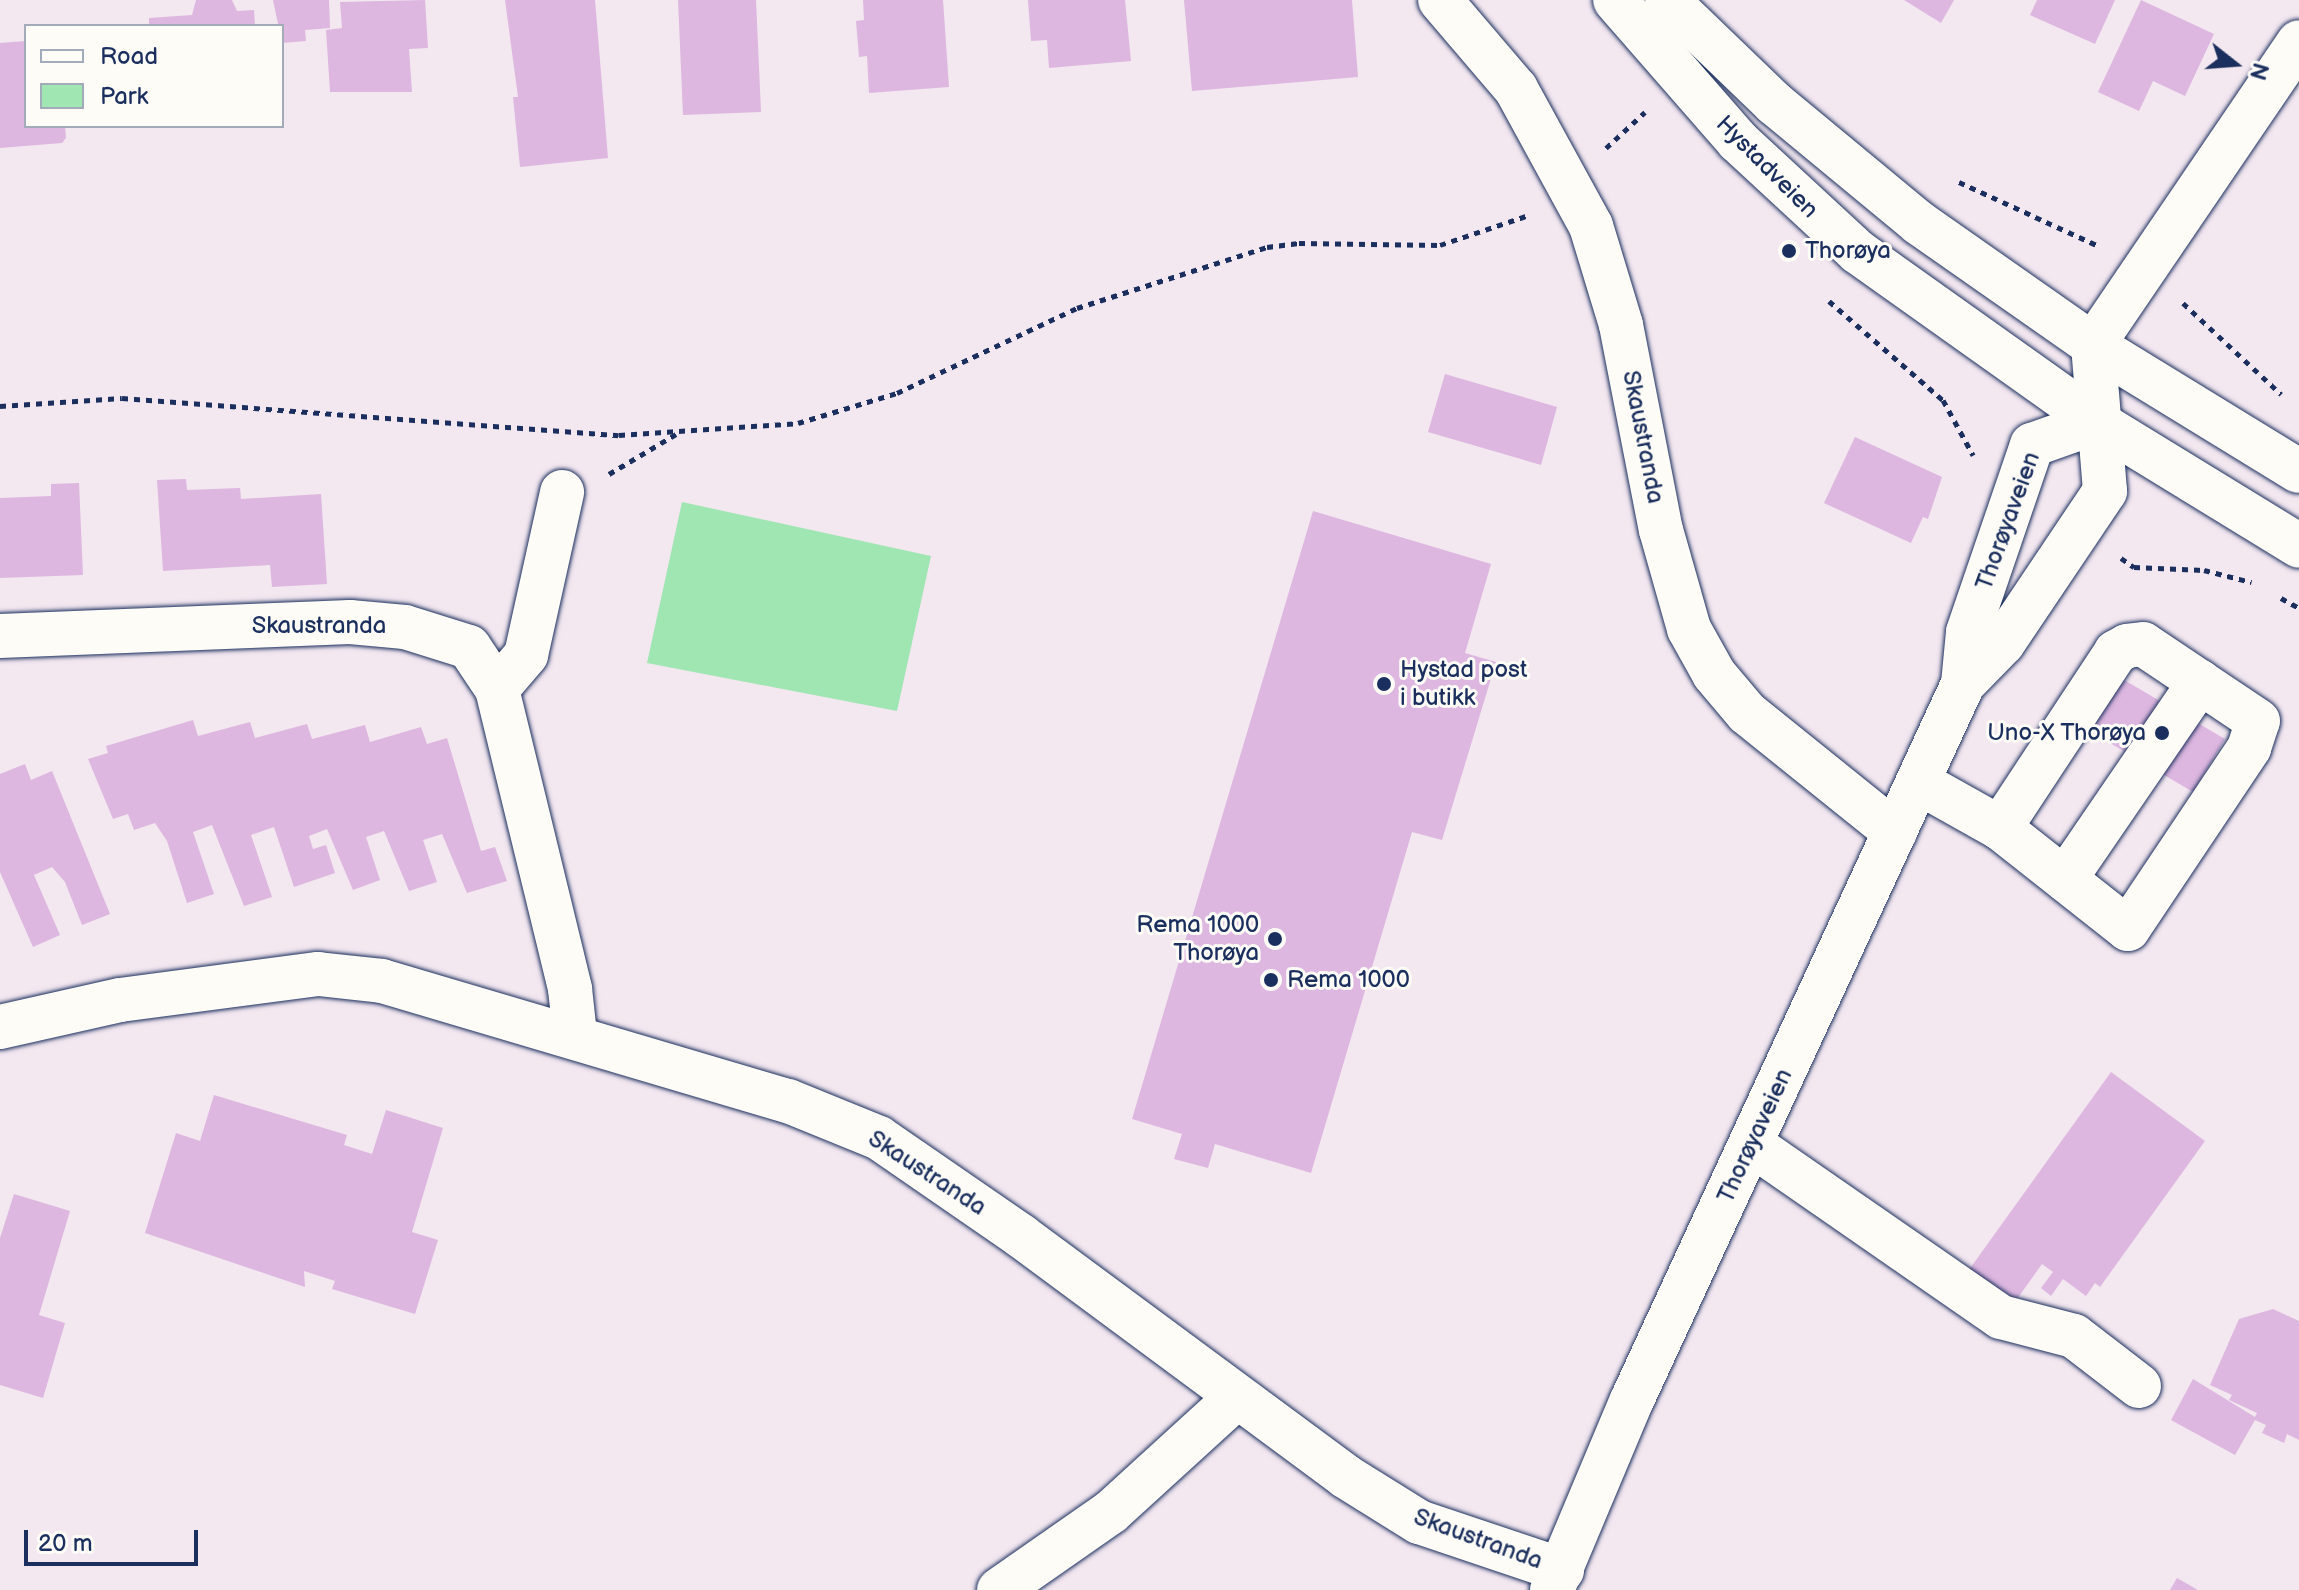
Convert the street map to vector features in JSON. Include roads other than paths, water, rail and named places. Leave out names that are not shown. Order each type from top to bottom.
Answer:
[{"type":"street","name":"Skaustranda","points":[[1440,0],[1516,89],[1591,226],[1618,312],[1672,582],[1689,629],[1714,674],[1747,713],[1895,832]]},
{"type":"street","name":"Hystadveien","points":[[1615,0],[1738,141],[1814,216],[2097,422],[2299,546]]},
{"type":"street","name":"Hystadveien","points":[[1667,0],[1866,183],[2093,345],[2299,471]]},
{"type":"street","points":[[2097,422],[2093,345],[2299,42]]},
{"type":"street","name":"Thorøyaveien","points":[[1557,1580],[1632,1400],[1963,684],[1968,632],[2032,445],[2097,422],[2105,491],[2003,643],[1963,684]]},
{"type":"street","points":[[497,689],[526,655],[562,492]]},
{"type":"street","name":"Skaustranda","points":[[0,636],[299,623],[405,627],[469,647],[497,689],[570,989],[575,1034]]},
{"type":"street","points":[[1918,782],[2000,828],[2128,929],[2256,737],[2258,721],[2143,644],[2116,652],[2000,828]]},
{"type":"street","points":[[2065,879],[2200,682]]},
{"type":"street","name":"Skaustranda","points":[[0,1027],[120,1000],[318,974],[382,981],[575,1034],[788,1101],[879,1138],[1021,1236],[1345,1476],[1419,1522],[1557,1580]]},
{"type":"street","points":[[1751,1144],[2001,1317],[2074,1336],[2139,1386]]},
{"type":"street","points":[[999,1590],[1111,1512],[1236,1398]]},
{"type":"place","name":"Thorøya","points":[[1789,251]]},
{"type":"place","name":"Hystad post i butikk","points":[[1384,684]]},
{"type":"place","name":"Uno-X Thorøya","points":[[2162,733]]},
{"type":"place","name":"Rema 1000 Thorøya","points":[[1275,939]]},
{"type":"place","name":"Rema 1000","points":[[1271,980]]}]
